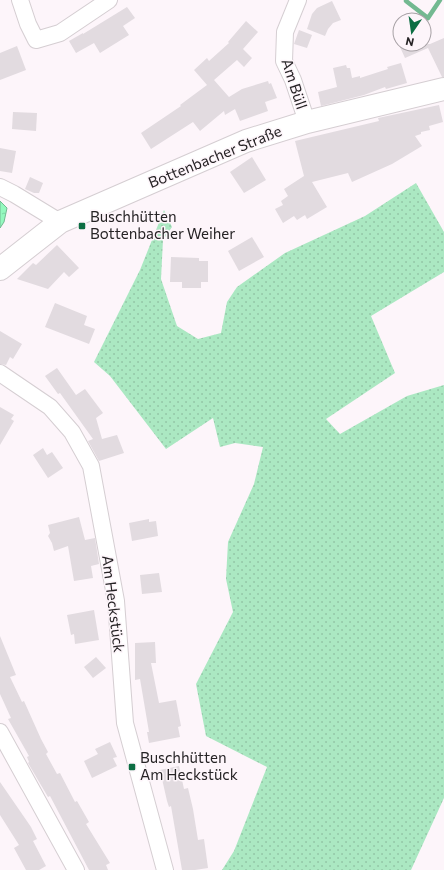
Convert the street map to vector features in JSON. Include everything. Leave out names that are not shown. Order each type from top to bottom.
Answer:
[{"type":"street","points":[[20,0],[28,24],[36,40],[60,33],[109,0]]},
{"type":"street","name":"Am Büll","points":[[298,0],[285,32],[284,61],[293,80],[307,122]]},
{"type":"street","name":"Bottenbacher Straße","points":[[0,269],[60,222],[246,141],[307,122],[444,89]]},
{"type":"street","points":[[0,187],[60,222]]},
{"type":"street","name":"Am Heckstück","points":[[0,373],[50,407],[72,432],[91,466],[116,601],[125,723],[165,870]]},
{"type":"street","points":[[0,732],[76,870]]},
{"type":"shaded area","points":[[416,183],[444,232],[444,272],[371,316],[395,373],[326,419],[340,434],[407,396],[444,385],[444,798],[411,870],[222,870],[234,851],[267,767],[206,736],[196,684],[233,612],[226,579],[228,542],[254,484],[263,447],[235,443],[220,447],[213,418],[166,449],[110,376],[94,362],[140,270],[164,210],[172,227],[163,240],[161,279],[177,326],[198,339],[221,333],[227,302],[237,287],[285,253],[365,216]]},
{"type":"water","points":[[0,201],[7,208],[4,222],[0,228]]},
{"type":"building","points":[[332,1],[341,20],[333,23],[325,36],[307,29],[312,14],[317,8]]},
{"type":"building","points":[[127,7],[135,18],[123,26],[129,35],[100,53],[94,43],[76,53],[69,41]]},
{"type":"building","points":[[246,21],[258,32],[243,49],[252,58],[244,67],[237,60],[214,80],[229,97],[242,89],[268,81],[269,84],[271,83],[277,98],[265,102],[268,111],[240,121],[235,109],[225,115],[224,111],[200,131],[193,122],[151,149],[141,133],[181,106],[180,105],[207,85],[194,70],[207,58],[209,61],[229,43],[228,42]]},
{"type":"building","points":[[299,30],[312,35],[307,48],[294,44]]},
{"type":"building","points":[[444,38],[444,77],[442,77],[430,52],[432,52],[432,43]]},
{"type":"building","points":[[17,46],[26,70],[0,80],[0,53]]},
{"type":"building","points":[[402,52],[419,52],[405,58]]},
{"type":"building","points":[[401,63],[407,83],[386,89],[385,87],[364,95],[321,106],[318,92],[337,87],[333,68],[346,65],[347,68],[350,68],[352,78],[360,76],[360,78]]},
{"type":"building","points":[[439,105],[443,122],[429,126],[430,130],[421,132],[421,134],[415,136],[422,146],[392,164],[352,182],[348,173],[312,182],[327,207],[307,219],[305,215],[297,220],[294,216],[283,223],[275,209],[283,205],[281,201],[288,196],[284,189],[304,176],[295,141],[379,121],[378,118]]},
{"type":"building","points":[[13,112],[37,113],[36,131],[12,129]]},
{"type":"building","points":[[0,148],[16,151],[12,173],[0,171]]},
{"type":"building","points":[[252,157],[266,180],[244,193],[230,172]]},
{"type":"building","points":[[30,177],[43,183],[39,193],[34,193],[25,189]]},
{"type":"building","points":[[252,237],[264,257],[239,271],[228,251]]},
{"type":"building","points":[[57,245],[79,268],[69,277],[64,272],[48,289],[17,279],[33,263],[36,265]]},
{"type":"building","points":[[171,257],[199,258],[199,261],[208,261],[208,282],[201,282],[201,288],[182,288],[182,282],[170,282]]},
{"type":"building","points":[[55,303],[87,316],[84,325],[95,329],[89,344],[45,327]]},
{"type":"building","points":[[0,331],[22,344],[13,359],[10,357],[6,365],[0,364]]},
{"type":"building","points":[[57,368],[76,395],[85,389],[103,413],[96,418],[102,439],[117,435],[124,453],[99,461],[88,441],[93,439],[60,393],[58,394],[45,376]]},
{"type":"building","points":[[0,407],[14,415],[11,419],[14,421],[0,445]]},
{"type":"building","points":[[43,448],[47,455],[52,452],[63,468],[48,478],[33,455]]},
{"type":"building","points":[[79,517],[85,540],[95,538],[99,564],[91,566],[93,578],[74,581],[68,546],[54,551],[48,536],[50,533],[48,525]]},
{"type":"building","points":[[149,519],[149,522],[156,521],[158,536],[132,541],[129,523]]},
{"type":"building","points":[[159,573],[162,592],[142,594],[140,575]]},
{"type":"building","points":[[94,610],[99,640],[75,644],[74,634],[71,635],[67,615]]},
{"type":"building","points":[[0,636],[16,675],[10,677],[22,702],[24,701],[48,752],[46,754],[57,774],[60,773],[75,802],[77,801],[89,822],[86,824],[110,863],[106,865],[108,870],[89,870],[50,796],[48,797],[28,763],[27,757],[29,756],[8,719],[11,718],[0,694]]},
{"type":"building","points":[[155,642],[156,663],[151,663],[159,703],[176,700],[181,726],[178,727],[180,737],[149,743],[147,732],[149,732],[140,679],[135,680],[135,643]]},
{"type":"building","points":[[96,657],[106,668],[93,678],[84,667]]},
{"type":"building","points":[[110,742],[117,757],[113,758],[117,766],[92,778],[84,761],[98,754],[95,749]]},
{"type":"building","points":[[179,766],[184,789],[188,788],[198,840],[204,839],[208,868],[182,870],[171,806],[169,807],[167,801],[160,770]]},
{"type":"building","points":[[0,782],[31,827],[37,839],[33,841],[46,866],[39,870],[26,870],[14,848],[19,845],[0,815]]},
{"type":"waterway","points":[[406,1],[428,18],[440,0]]},
{"type":"place","name":"Buschhütten Bottenbacher Weiher","points":[[82,226]]},
{"type":"place","name":"Buschhütten Am Heckstück","points":[[132,767]]}]
